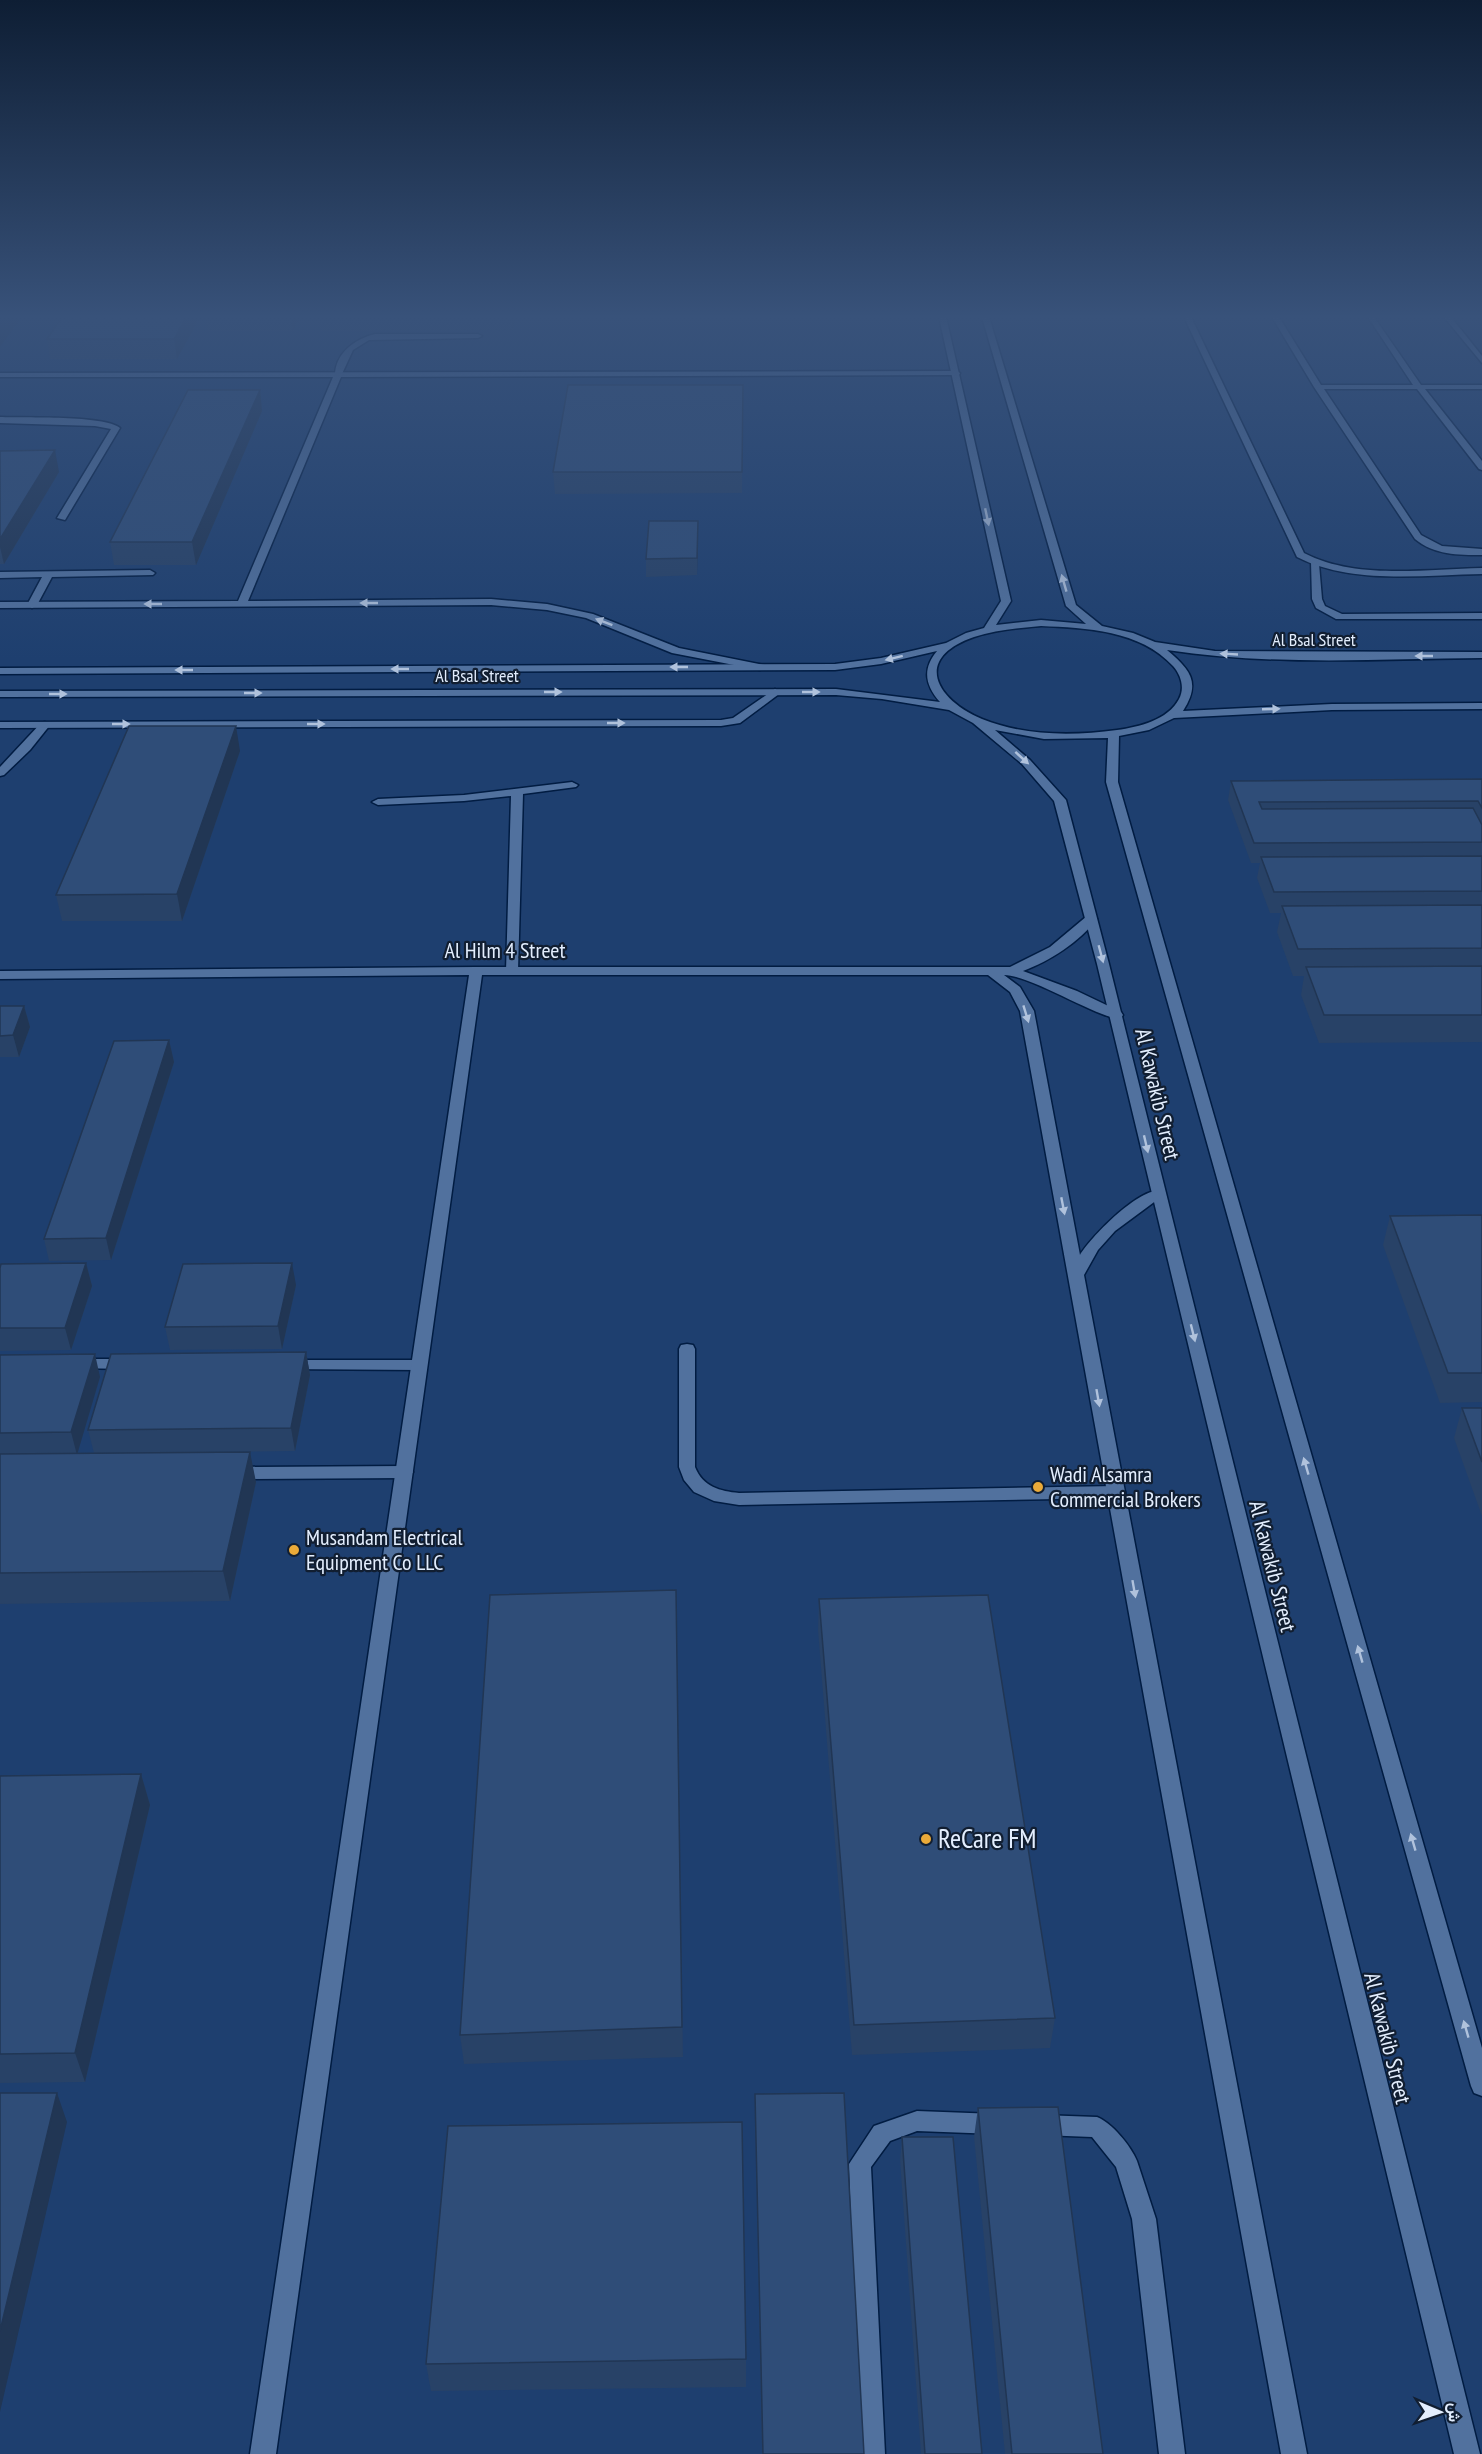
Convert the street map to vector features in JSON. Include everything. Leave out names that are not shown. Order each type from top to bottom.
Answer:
[{"type":"street","points":[[62,518],[114,432]]},
{"type":"street","points":[[242,604],[314,432]]},
{"type":"street","points":[[969,432],[1006,601],[988,630]]},
{"type":"street","points":[[1020,432],[1071,606],[1098,628],[1148,643],[1170,656],[1184,671],[1189,686],[1184,701],[1170,715]]},
{"type":"street","points":[[1241,432],[1297,551],[1306,560],[1314,564],[1348,570],[1482,571]]},
{"type":"street","points":[[1348,432],[1418,537],[1427,544],[1442,549],[1482,552]]},
{"type":"street","points":[[1454,432],[1482,467]]},
{"type":"street","points":[[1314,564],[1317,599],[1321,608],[1340,617],[1482,616]]},
{"type":"street","points":[[0,575],[150,573]]},
{"type":"street","points":[[32,605],[48,576]]},
{"type":"street","points":[[0,605],[491,602],[547,607],[589,616],[676,651],[760,667]]},
{"type":"street","name":"Al Bsal Street","points":[[0,671],[835,666],[881,661],[951,645],[988,630],[1041,623],[1098,628]]},
{"type":"street","name":"Al Bsal Street","points":[[1148,643],[1215,654],[1272,657],[1482,655]]},
{"type":"street","points":[[951,645],[938,656],[931,668],[931,681],[938,694],[952,707],[977,720],[1008,730],[1043,736],[1080,738],[1114,735],[1136,730],[1170,715],[1332,706],[1482,706]]},
{"type":"street","points":[[0,725],[721,723],[736,721],[775,692]]},
{"type":"street","name":"Al Bsal Street","points":[[0,694],[775,692],[882,696],[952,707]]},
{"type":"street","name":"Al Kawakib Street","points":[[977,720],[1026,762],[1060,800],[1116,1015],[1467,2454]]},
{"type":"street","points":[[0,773],[5,761],[26,748],[45,725]]},
{"type":"street","name":"Al Kawakib Street","points":[[1114,735],[1112,782],[1482,2085]]},
{"type":"street","points":[[378,802],[447,800],[572,784]]},
{"type":"street","points":[[512,971],[517,792]]},
{"type":"street","name":"Al Hilm 4 Street","points":[[0,975],[1011,970],[1048,956],[1066,943],[1091,919]]},
{"type":"street","points":[[990,970],[1015,990],[1027,1011],[1294,2454]]},
{"type":"street","name":"Al Hilm 4 Street","points":[[1011,970],[1072,994],[1116,1015]]},
{"type":"street","points":[[263,2454],[476,971]]},
{"type":"street","points":[[1076,1275],[1089,1248],[1109,1226],[1158,1194]]},
{"type":"street","points":[[687,1349],[687,1467],[690,1477],[698,1487],[710,1494],[739,1499],[1116,1492]]},
{"type":"street","points":[[60,1364],[144,1364]]},
{"type":"street","points":[[275,1365],[419,1365]]},
{"type":"street","points":[[221,1473],[404,1472]]},
{"type":"street","points":[[872,2454],[860,2164],[882,2133],[917,2121],[1097,2127],[1126,2161],[1144,2219],[1172,2454]]},
{"type":"shaded area","points":[[0,432],[1482,432],[1482,2454],[0,2454]]},
{"type":"building","points":[[167,432],[241,432],[192,542],[110,542]]},
{"type":"building","points":[[560,432],[742,432],[742,472],[553,472]]},
{"type":"building","points":[[55,450],[0,539],[0,451]]},
{"type":"building","points":[[649,521],[698,521],[697,558],[646,559]]},
{"type":"building","points":[[129,726],[236,726],[177,894],[56,895]]},
{"type":"building","points":[[1482,779],[1482,808],[1478,801],[1259,802],[1262,809],[1473,808],[1482,825],[1482,842],[1254,843],[1231,781]]},
{"type":"building","points":[[1482,856],[1482,891],[1274,892],[1261,857]]},
{"type":"building","points":[[1482,905],[1482,948],[1298,949],[1282,906]]},
{"type":"building","points":[[1482,966],[1482,1015],[1324,1015],[1306,967]]},
{"type":"building","points":[[0,1006],[24,1006],[13,1035],[0,1036]]},
{"type":"building","points":[[169,1040],[106,1238],[44,1239],[114,1041]]},
{"type":"building","points":[[1482,1215],[1482,1373],[1448,1373],[1390,1216]]},
{"type":"building","points":[[86,1263],[65,1328],[0,1328],[1,1264]]},
{"type":"building","points":[[292,1263],[278,1326],[165,1327],[183,1264]]},
{"type":"building","points":[[306,1352],[291,1428],[88,1430],[111,1354]]},
{"type":"building","points":[[95,1354],[71,1432],[0,1433],[0,1355]]},
{"type":"building","points":[[1462,1408],[1482,1408],[1482,1462]]},
{"type":"building","points":[[250,1452],[223,1571],[0,1573],[0,1454]]},
{"type":"building","points":[[676,1590],[682,2027],[460,2035],[490,1595]]},
{"type":"building","name":"ReCare FM","points":[[988,1595],[1055,2018],[854,2025],[819,1599]]},
{"type":"building","points":[[141,1774],[75,2053],[0,2054],[0,1776]]},
{"type":"building","points":[[0,2093],[57,2093],[0,2331]]},
{"type":"building","points":[[844,2093],[864,2454],[763,2454],[755,2094]]},
{"type":"building","points":[[1058,2107],[1103,2454],[1012,2454],[978,2108]]},
{"type":"building","points":[[742,2122],[746,2359],[426,2364],[448,2126]]},
{"type":"building","points":[[902,2137],[953,2137],[982,2454],[925,2454]]},
{"type":"place","name":"Wadi Alsamra Commercial Brokers","points":[[1038,1487]]},
{"type":"place","name":"Musandam Electrical Equipment Co LLC","points":[[294,1550]]},
{"type":"place","name":"ReCare FM","points":[[926,1839]]}]
